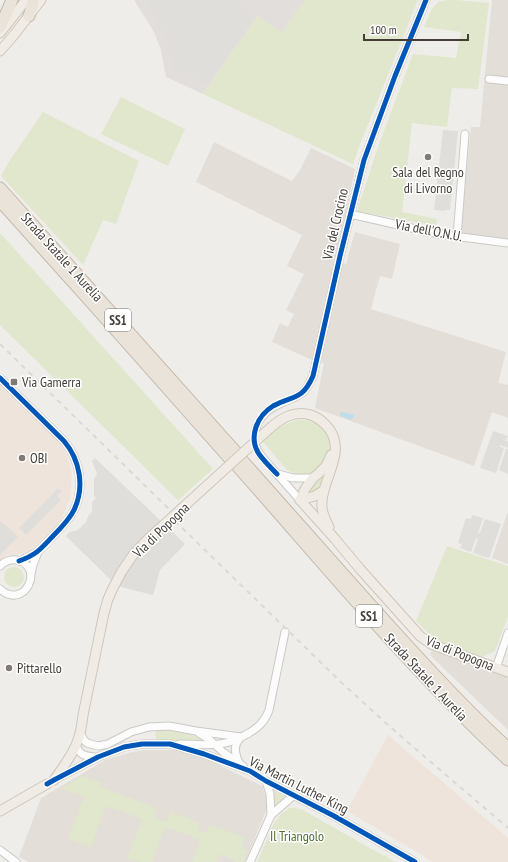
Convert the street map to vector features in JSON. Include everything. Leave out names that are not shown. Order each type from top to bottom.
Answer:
[{"type":"highway","points":[[0,27],[12,0]]},
{"type":"highway","points":[[29,16],[33,0]]},
{"type":"highway","name":"Strada Statale 1 Aurelia","points":[[0,188],[236,459],[337,580],[412,663],[508,760]]},
{"type":"highway","name":"Strada Statale 1 Aurelia","points":[[0,201],[97,309],[339,570],[419,659],[508,748]]},
{"type":"main road","points":[[0,33],[26,0]]},
{"type":"main road","points":[[0,51],[41,0]]},
{"type":"main road","name":"Via di Popogna","points":[[0,811],[4,807],[50,782],[70,757],[80,733],[105,607],[122,571],[133,555],[147,540],[269,429],[280,420],[291,415],[306,414],[318,419],[324,423],[332,433],[335,446],[334,458],[323,491],[322,505],[323,514],[335,539]]},
{"type":"main road","points":[[300,500],[305,489],[313,478],[328,463],[335,446]]},
{"type":"main road","points":[[300,500],[315,496],[323,491]]},
{"type":"main road","name":"Via di Popogna","points":[[300,500],[420,636],[431,644],[508,672]]},
{"type":"street","name":"Via del Crocino","points":[[254,435],[257,423],[267,410],[302,393],[309,385],[313,376],[350,214],[364,160],[395,76],[426,0]]},
{"type":"street","points":[[488,80],[508,81]]},
{"type":"street","points":[[457,237],[465,134]]},
{"type":"street","name":"Via dell'O.N.U.","points":[[350,214],[438,234],[508,243]]},
{"type":"street","points":[[0,378],[64,441],[74,454],[80,482],[78,498],[74,511],[66,523],[38,552],[29,558],[19,561],[10,560],[0,566]]},
{"type":"street","points":[[256,447],[261,456],[278,474],[293,478],[313,478]]},
{"type":"street","name":"Via di Popogna","points":[[278,474],[300,500]]},
{"type":"street","points":[[2,593],[14,595],[24,591],[29,585],[33,565],[38,552]]},
{"type":"street","points":[[19,561],[26,566],[31,574]]},
{"type":"street","points":[[170,744],[214,744],[229,742],[242,737],[255,729],[268,715],[285,632]]},
{"type":"street","points":[[496,668],[508,633]]},
{"type":"street","points":[[80,733],[88,744],[98,746],[108,744],[131,732],[149,727],[169,726],[242,737]]},
{"type":"street","points":[[196,731],[250,771]]},
{"type":"street","points":[[239,762],[235,753],[235,748],[236,743],[242,737]]},
{"type":"street","name":"Via Martin Luther King","points":[[50,782],[112,751],[133,745],[170,744],[204,754],[250,771],[415,862]]},
{"type":"street","points":[[76,745],[78,751],[82,755],[98,757]]},
{"type":"street","points":[[250,862],[271,814],[270,794],[266,781]]},
{"type":"street","points":[[271,814],[294,795]]},
{"type":"street","points":[[0,850],[16,862]]},
{"type":"shaded area","points":[[134,0],[305,0],[282,33],[258,16],[203,94],[166,77],[161,50],[154,32]]},
{"type":"shaded area","points":[[146,0],[244,0],[253,6],[246,16],[252,21],[206,86],[194,78],[192,80],[179,71],[177,73],[173,70],[164,34],[165,32],[161,29],[155,18],[156,16],[151,13],[145,2]]},
{"type":"shaded area","points":[[492,0],[508,0],[508,239],[460,234],[471,127],[480,127]]},
{"type":"shaded area","points":[[443,130],[458,131],[450,210],[445,211],[434,210]]},
{"type":"shaded area","points":[[214,142],[292,181],[300,170],[311,148],[355,169],[336,259],[346,264],[355,232],[400,244],[392,279],[380,276],[371,309],[506,352],[498,383],[508,385],[508,418],[492,412],[474,466],[315,408],[324,363],[312,360],[272,342],[280,323],[288,327],[294,314],[286,310],[304,274],[287,266],[302,235],[196,182]]},
{"type":"shaded area","points":[[0,382],[57,440],[67,455],[72,474],[70,499],[60,522],[29,553],[23,555],[7,554],[0,561]]},
{"type":"shaded area","points":[[493,431],[508,436],[506,440],[502,439],[508,442],[508,448],[500,445],[500,447],[504,448],[496,473],[480,468]]},
{"type":"shaded area","points":[[506,449],[508,449],[508,474],[499,470]]},
{"type":"shaded area","points":[[95,458],[185,544],[160,570],[153,595],[117,586],[66,536],[70,532],[78,530],[86,522],[88,516],[92,512],[92,502],[96,498],[94,496],[94,479],[97,474],[92,461]]},
{"type":"shaded area","points":[[58,488],[62,491],[57,496],[61,500],[26,535],[19,528]]},
{"type":"shaded area","points":[[508,511],[508,564],[492,558]]},
{"type":"shaded area","points":[[472,515],[483,518],[478,533],[480,533],[485,519],[501,524],[489,558],[473,553],[478,539],[476,538],[471,552],[460,548],[462,544],[458,543],[466,518],[471,519]]},
{"type":"shaded area","points":[[0,522],[2,522],[18,537],[0,555]]},
{"type":"shaded area","points":[[435,649],[508,677],[508,730],[430,655]]},
{"type":"shaded area","points":[[388,735],[508,838],[508,862],[432,862],[347,811]]},
{"type":"shaded area","points":[[145,750],[181,750],[209,760],[262,786],[268,803],[245,862],[29,862],[19,857],[41,798],[105,760],[132,752]]},
{"type":"green space","points":[[305,0],[418,0],[353,164],[203,94],[258,16],[282,32]]},
{"type":"green space","points":[[447,0],[489,3],[478,89],[452,88],[447,127],[412,123],[402,212],[437,219],[436,226],[357,211],[378,147],[413,54],[456,58],[461,32],[424,27],[432,9],[438,2]]},
{"type":"green space","points":[[121,97],[185,129],[168,166],[101,134]]},
{"type":"green space","points":[[43,112],[139,161],[116,224],[103,220],[83,265],[1,176],[10,160]]},
{"type":"green space","points":[[0,233],[213,469],[178,500],[0,325]]},
{"type":"green space","points":[[296,420],[308,420],[321,425],[331,441],[329,456],[318,471],[311,474],[295,474],[287,470],[263,442],[279,427]]},
{"type":"green space","points":[[326,473],[319,490],[310,495],[307,493],[308,488]]},
{"type":"green space","points":[[447,546],[508,566],[508,616],[495,651],[482,657],[434,639],[416,621]]},
{"type":"green space","points":[[10,567],[18,567],[24,573],[24,581],[18,587],[10,587],[4,581],[4,573]]},
{"type":"green space","points":[[157,731],[182,733],[195,736],[206,742],[158,740],[155,736]]},
{"type":"green space","points":[[82,776],[102,783],[101,787],[157,808],[154,818],[167,822],[170,812],[200,823],[198,830],[206,833],[210,825],[245,838],[242,848],[248,851],[243,862],[235,862],[235,860],[219,854],[216,862],[192,862],[200,839],[165,827],[152,862],[140,862],[127,858],[142,819],[106,806],[91,847],[68,839],[84,796],[61,789]]},
{"type":"green space","points":[[274,791],[284,796],[284,798],[274,806],[272,792]]},
{"type":"green space","name":"Il Triangolo","points":[[290,808],[301,809],[384,856],[387,855],[388,858],[395,862],[257,862],[274,823],[281,814]]},
{"type":"water","points":[[342,412],[354,415],[352,420],[340,416],[340,413]]},
{"type":"railway","points":[[0,344],[171,511]]},
{"type":"railway","points":[[175,521],[342,683],[389,726],[508,828]]},
{"type":"cycle path","points":[[277,474],[259,454],[254,441],[256,427],[267,410],[301,394],[313,376],[340,256],[364,160],[395,76],[426,0]]},
{"type":"cycle path","points":[[0,378],[64,441],[74,457],[80,483],[77,501],[70,517],[41,548],[34,554],[19,561]]},
{"type":"cycle path","points":[[47,784],[98,757],[124,747],[142,744],[170,744],[204,754],[250,771],[415,862]]},
{"type":"place","name":"Sala del Regno di Livorno","points":[[428,157]]},
{"type":"place","name":"Via Gamerra","points":[[14,382]]},
{"type":"place","name":"OBI","points":[[22,458]]},
{"type":"place","name":"Pittarello","points":[[9,668]]}]
